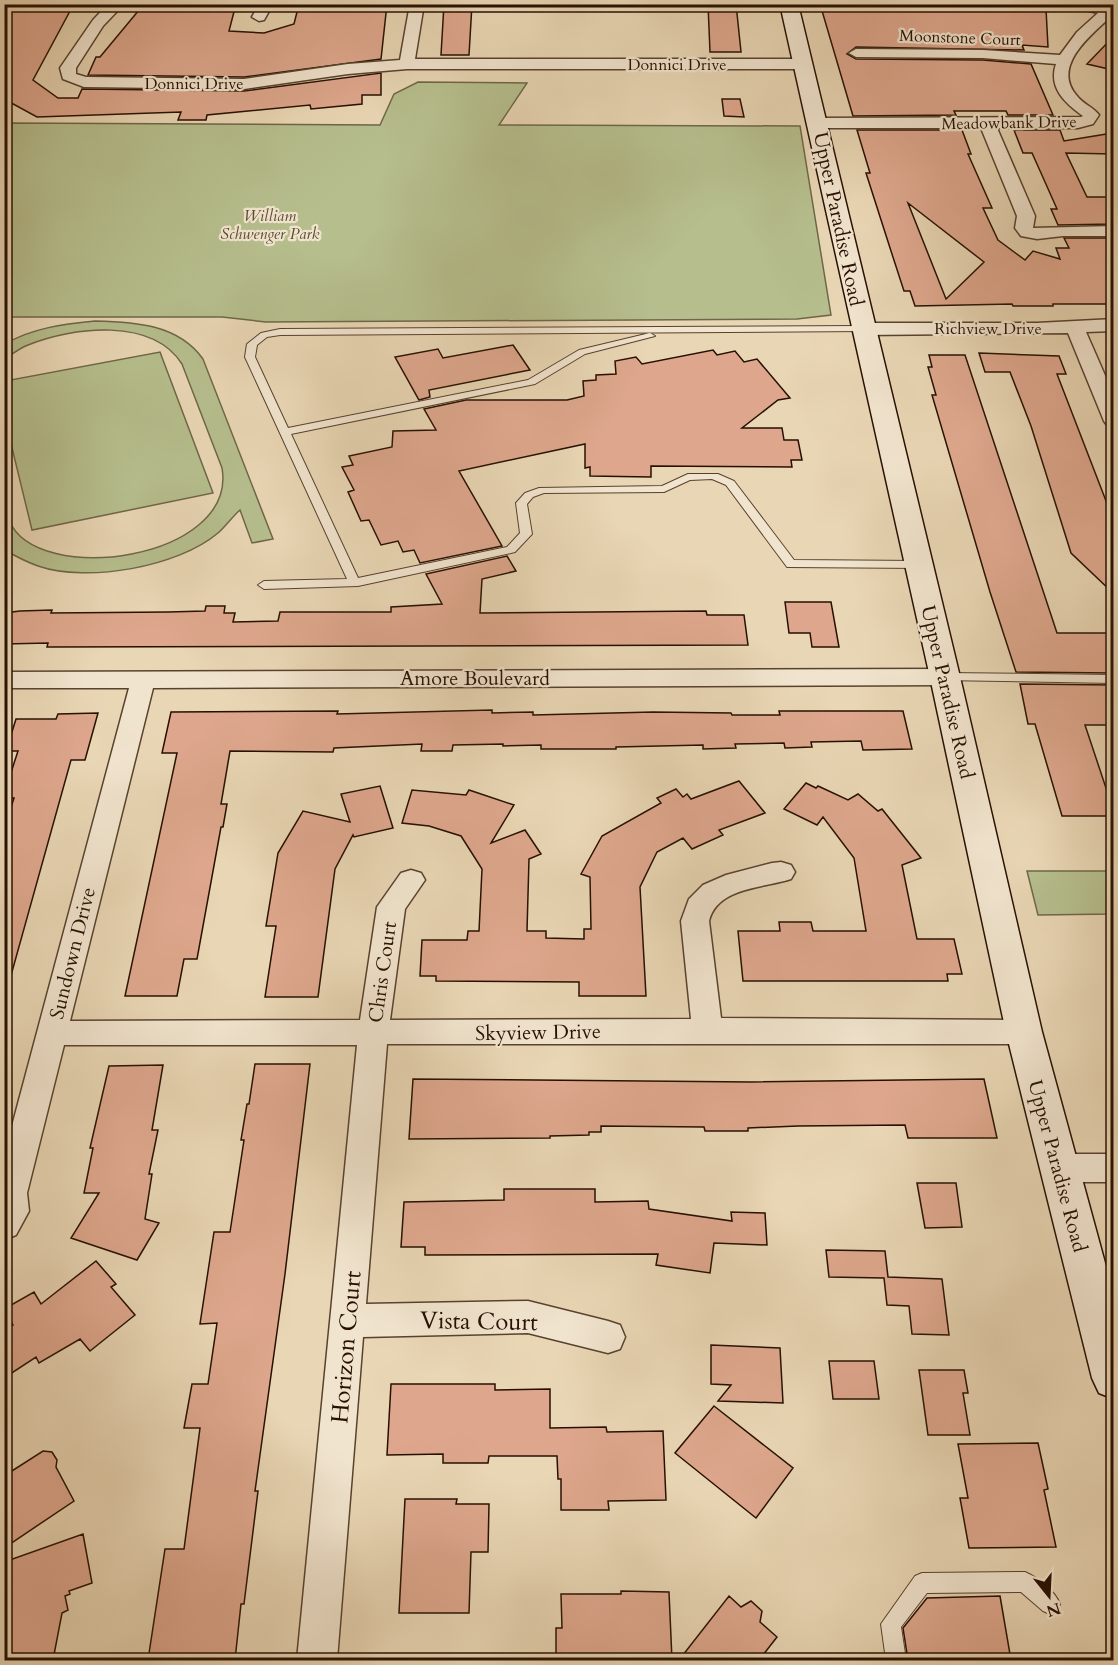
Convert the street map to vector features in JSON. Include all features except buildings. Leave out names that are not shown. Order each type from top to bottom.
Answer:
[{"type":"main road","name":"Upper Paradise Road","points":[[789,4],[945,676],[1024,1032],[1113,1378]]},
{"type":"street","points":[[408,64],[417,4]]},
{"type":"street","points":[[1077,4],[1111,9]]},
{"type":"street","points":[[98,5],[116,5]]},
{"type":"street","name":"Donnici Drive","points":[[116,5],[98,23],[68,68],[68,76],[84,82],[244,84],[348,69],[408,64],[803,64]]},
{"type":"street","points":[[1063,60],[1074,45],[1111,9]]},
{"type":"street","name":"Moonstone Court","points":[[856,54],[983,54],[1063,60]]},
{"type":"street","name":"Meadowbank Drive","points":[[818,123],[1078,123],[1090,118],[1091,115],[1068,96],[1063,87],[1061,69],[1063,60]]},
{"type":"street","points":[[987,123],[1026,216],[1024,228],[1028,232],[1037,234],[1063,231],[1113,231]]},
{"type":"street","name":"Richview Drive","points":[[863,328],[1075,328],[1113,325]]},
{"type":"street","points":[[1075,328],[1113,421]]},
{"type":"street","name":"Amore Boulevard","points":[[4,680],[945,676]]},
{"type":"street","name":"Sundown Drive","points":[[4,1225],[13,1211],[11,1193],[143,680]]},
{"type":"street","points":[[707,1030],[695,921],[699,905],[720,889],[750,876],[781,872]]},
{"type":"street","name":"Chris Court","points":[[373,1034],[391,907],[411,880]]},
{"type":"street","name":"Skyview Drive","points":[[53,1033],[373,1034],[707,1030],[1024,1032]]},
{"type":"street","name":"Horizon Court","points":[[317,1660],[373,1034]]},
{"type":"street","points":[[1059,1168],[1113,1168]]},
{"type":"street","name":"Vista Court","points":[[349,1321],[528,1317],[608,1337]]},
{"type":"lane","points":[[354,582],[249,356],[253,342],[267,334],[280,332],[863,328]]},
{"type":"lane","points":[[284,432],[531,382],[582,352],[675,330]]},
{"type":"lane","points":[[264,585],[354,582],[512,550],[526,534],[521,503],[529,495],[543,490],[664,489],[688,477],[714,476],[730,483],[791,564],[919,565]]},
{"type":"lane","points":[[945,676],[1113,679]]},
{"type":"lane","points":[[896,1660],[891,1624],[922,1583],[1025,1582],[1050,1604]]},
{"type":"green space","name":"William Schwenger Park","points":[[418,82],[527,83],[499,125],[800,126],[831,315],[797,319],[266,322],[222,317],[5,317],[5,123],[380,125],[394,94]]},
{"type":"green space","points":[[95,321],[125,322],[155,327],[181,338],[203,359],[273,539],[252,543],[240,510],[218,533],[201,545],[180,555],[131,569],[81,573],[58,571],[38,566],[5,550],[5,502],[9,520],[27,541],[56,554],[92,558],[132,554],[169,543],[199,524],[219,499],[222,468],[182,364],[169,349],[152,339],[132,333],[111,330],[89,331],[67,334],[25,346],[5,359],[5,344],[26,334],[48,328]]},
{"type":"green space","points":[[160,352],[213,493],[32,530],[5,419],[5,381]]},
{"type":"green space","points":[[1027,871],[1113,871],[1113,914],[1038,915]]}]
